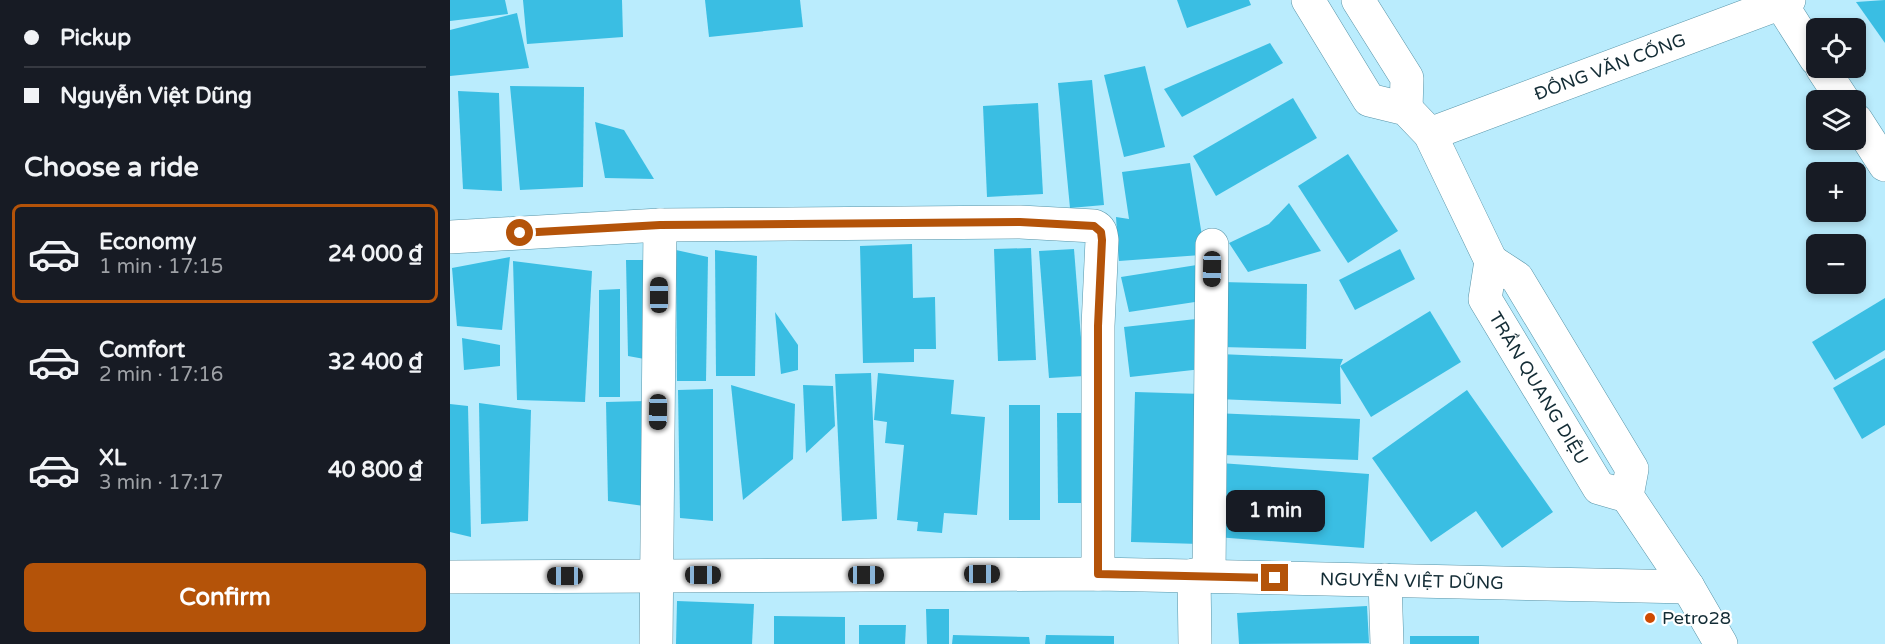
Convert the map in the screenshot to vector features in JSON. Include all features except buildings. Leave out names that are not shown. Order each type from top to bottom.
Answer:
[{"type":"street","points":[[1308,0],[1369,100],[1406,109],[1430,134],[1491,261],[1517,278],[1632,469],[1627,496],[1688,587],[1721,644]]},
{"type":"street","points":[[1358,0],[1407,78],[1406,109]]},
{"type":"street","points":[[1785,2],[1806,41]]},
{"type":"street","name":"ĐỒNG VĂN CỐNG","points":[[1430,134],[1785,2]]},
{"type":"street","points":[[1866,136],[1885,165]]},
{"type":"street","points":[[450,237],[660,225],[1020,222],[1088,224],[1099,228],[1102,240],[1098,326],[1098,574]]},
{"type":"street","points":[[656,644],[660,225]]},
{"type":"street","points":[[1195,644],[1201,576],[1212,245]]},
{"type":"street","name":"NGUYỄN VIỆT DŨNG","points":[[450,577],[1098,574],[1688,587]]},
{"type":"street","points":[[1385,580],[1387,644]]},
{"type":"place","name":"Petro28","points":[[1650,618]]},
{"type":"route","points":[[520,233],[660,225],[890,223],[1020,222],[1088,224],[1099,228],[1102,240],[1098,326],[1098,574],[1275,578]]}]
